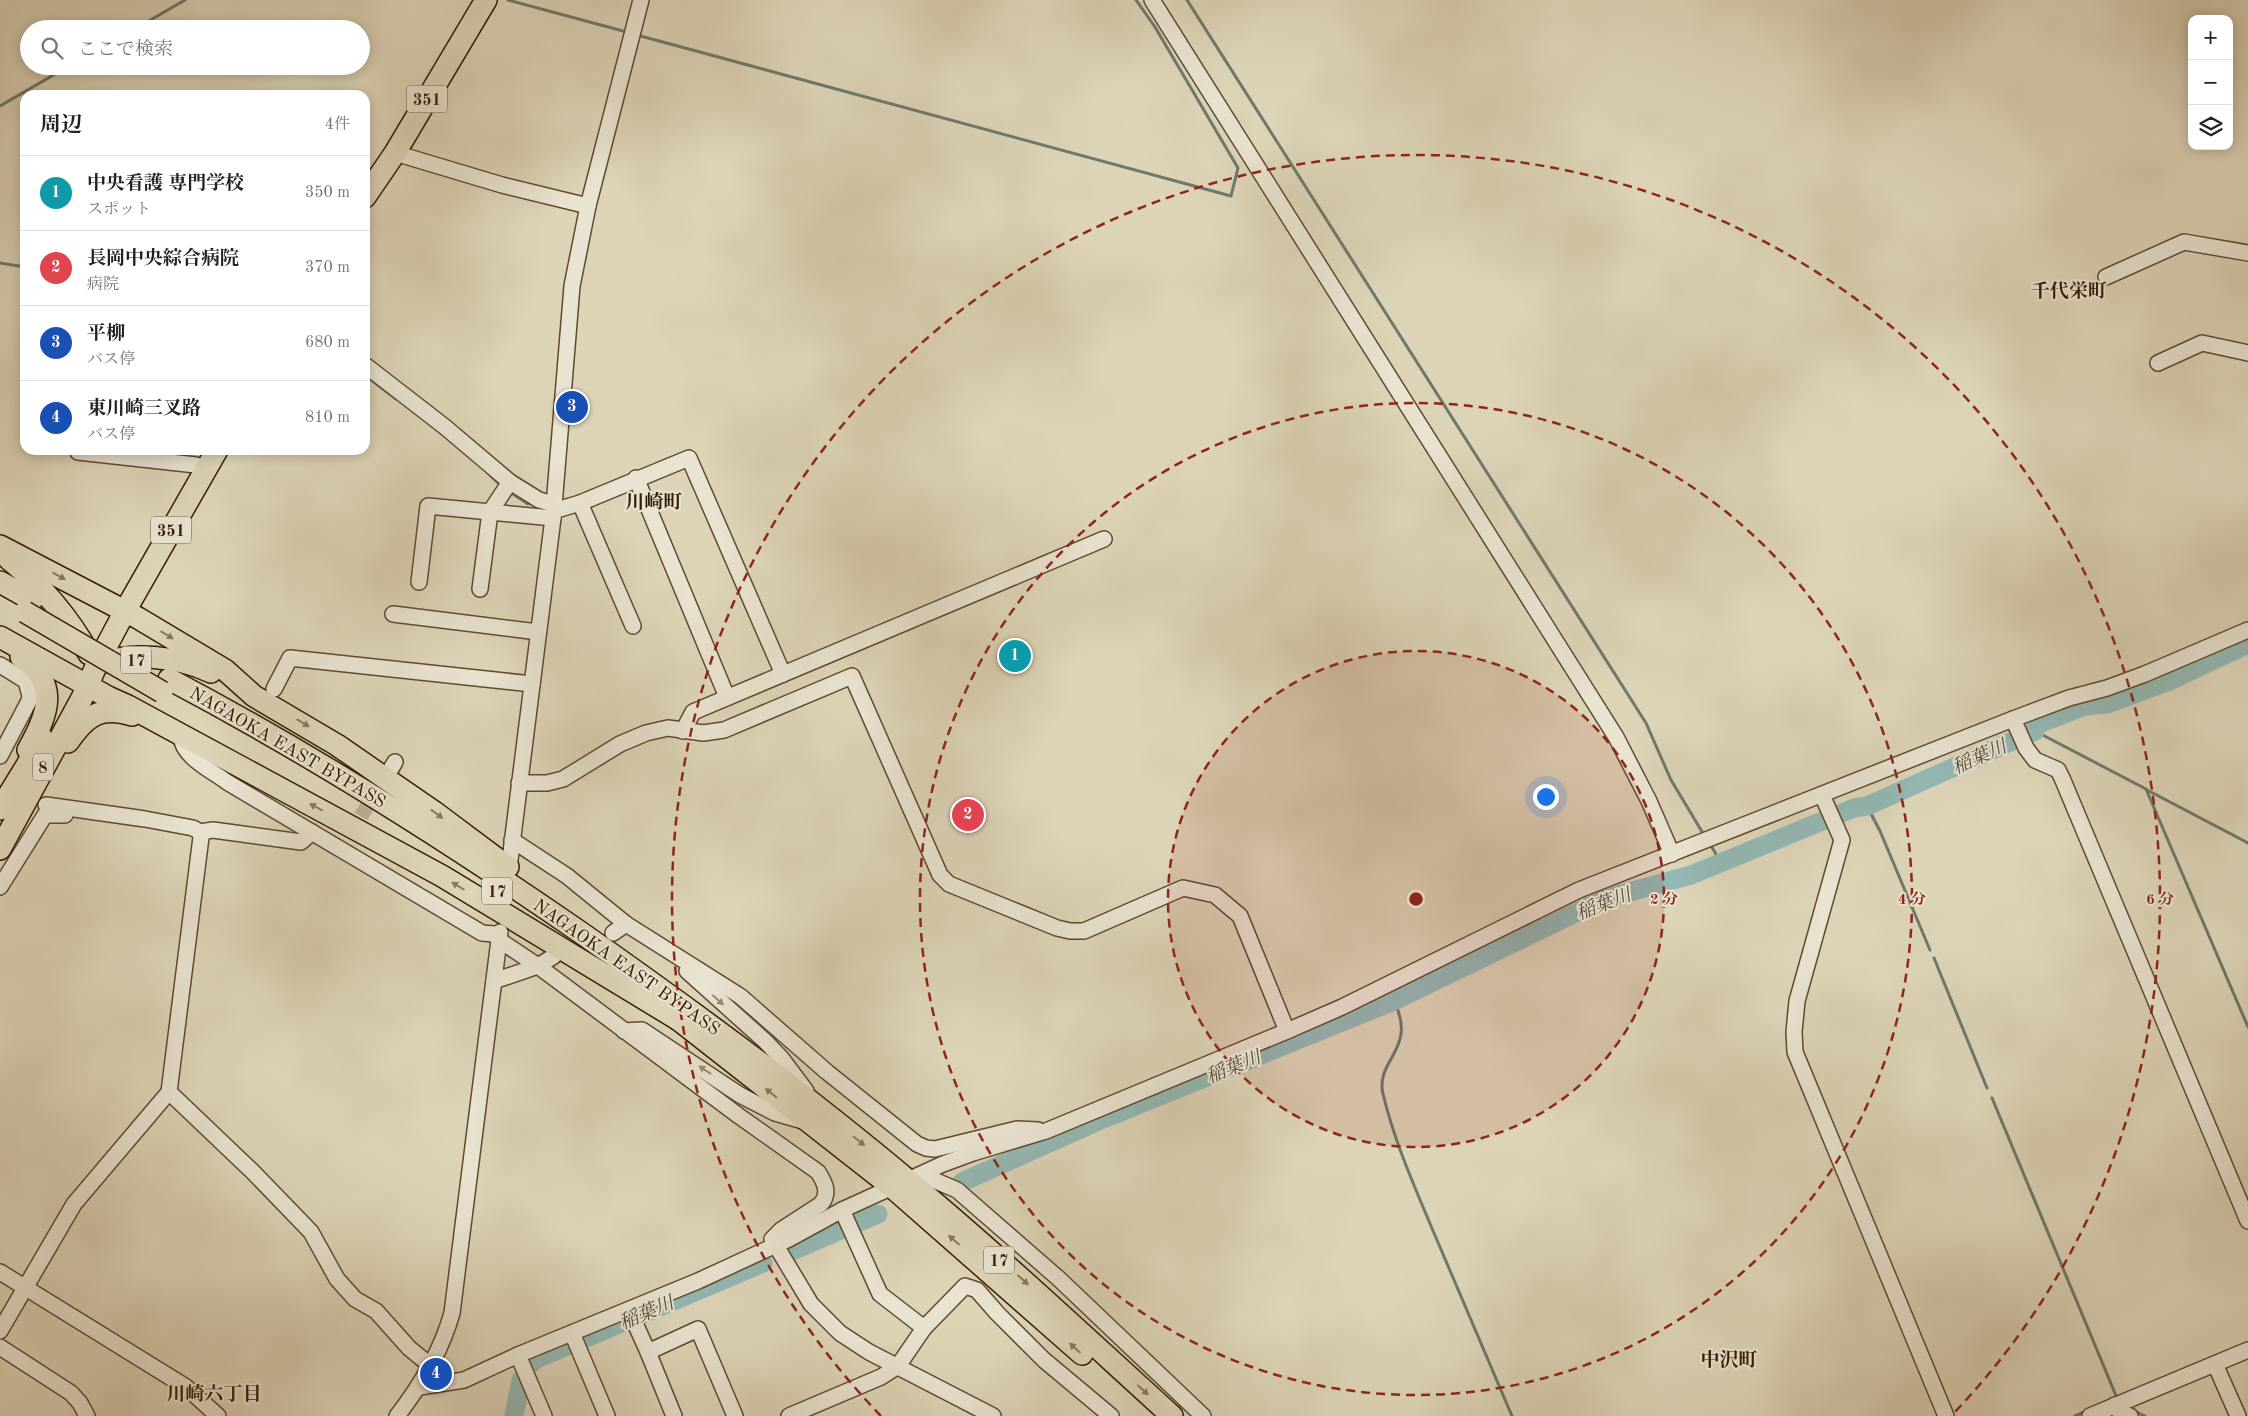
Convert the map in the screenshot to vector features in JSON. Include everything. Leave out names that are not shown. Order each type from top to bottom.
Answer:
[{"type":"highway","name":"351","points":[[370,190],[395,153],[486,0]]},
{"type":"highway","name":"351","points":[[126,612],[214,455]]},
{"type":"highway","name":"351","points":[[126,612],[201,457]]},
{"type":"highway","points":[[0,546],[126,612]]},
{"type":"highway","points":[[0,552],[28,574],[64,613],[91,664]]},
{"type":"highway","name":"NAGAOKA EAST BYPASS","points":[[0,582],[91,664],[166,685],[236,714],[416,821],[522,892],[739,1046],[815,1117]]},
{"type":"highway","name":"NAGAOKA EAST BYPASS","points":[[0,599],[28,606]]},
{"type":"highway","name":"8","points":[[0,849],[6,816],[91,664],[126,612]]},
{"type":"highway","name":"17","points":[[126,612],[264,692],[437,814],[703,1013],[739,1046]]},
{"type":"highway","points":[[0,637],[57,669],[119,658],[153,658],[190,664],[264,692]]},
{"type":"highway","points":[[0,644],[31,663],[38,671],[46,688],[47,699],[43,722],[14,776],[6,816]]},
{"type":"highway","name":"17","points":[[91,664],[128,706],[434,872],[679,1020]]},
{"type":"highway","name":"NAGAOKA EAST BYPASS","points":[[166,685],[190,704],[415,838],[522,909],[907,1181],[1034,1290],[1172,1416]]},
{"type":"highway","points":[[6,816],[50,774],[79,727],[96,714],[116,712],[129,714],[181,736]]},
{"type":"highway","name":"NAGAOKA EAST BYPASS","points":[[907,1181],[960,1245],[1150,1416]]},
{"type":"street","points":[[510,860],[553,511],[572,286],[588,206],[641,0]]},
{"type":"street","points":[[1152,0],[1616,737],[1649,801],[1672,854]]},
{"type":"street","points":[[395,153],[502,184],[588,206]]},
{"type":"street","points":[[2106,277],[2184,242],[2248,253]]},
{"type":"street","points":[[2158,363],[2202,343],[2248,352]]},
{"type":"street","points":[[370,369],[445,427],[510,482],[553,511]]},
{"type":"street","points":[[152,455],[201,457]]},
{"type":"street","points":[[419,582],[428,506],[490,512],[553,511],[580,503],[636,478],[689,458],[783,674]]},
{"type":"street","points":[[636,478],[727,698]]},
{"type":"street","points":[[480,590],[490,512],[510,482]]},
{"type":"street","points":[[580,503],[633,626]]},
{"type":"street","points":[[683,731],[693,712],[1104,539]]},
{"type":"street","points":[[393,614],[538,632]]},
{"type":"street","points":[[420,1387],[464,1380],[518,1355],[629,1310],[775,1246],[844,1214],[907,1181],[974,1152],[1046,1131],[1287,1031],[1579,890],[1823,798],[2014,722],[2069,698],[2107,688],[2145,674],[2248,630]]},
{"type":"street","points":[[264,692],[290,658],[532,684]]},
{"type":"street","points":[[0,665],[26,681],[30,696],[0,756]]},
{"type":"street","points":[[519,783],[547,784],[564,779],[620,744],[646,733],[668,728],[703,733],[724,730],[852,676],[940,875],[949,884],[1070,932],[1084,931],[1183,888],[1215,895],[1240,916],[1287,1031]]},
{"type":"street","points":[[2014,722],[2026,748],[2035,760],[2058,770],[2062,778],[2248,1221]]},
{"type":"street","points":[[181,736],[184,748],[226,782],[482,933],[494,934],[499,940],[538,966],[731,1111],[818,1172],[826,1186],[824,1200],[821,1204],[781,1230],[772,1239],[798,1284],[824,1318],[853,1342],[992,1416]]},
{"type":"street","points":[[1823,798],[1842,840],[1797,1001],[1794,1032],[1796,1052],[1946,1416]]},
{"type":"street","points":[[46,805],[173,824],[193,828],[200,832],[213,830],[301,842],[312,832]]},
{"type":"street","points":[[0,887],[45,815],[59,815],[139,826],[173,824]]},
{"type":"street","points":[[0,1331],[74,1204],[169,1092],[201,837],[200,832]]},
{"type":"street","points":[[342,851],[349,837]]},
{"type":"street","points":[[512,840],[567,876],[626,924],[740,996],[834,1078],[917,1144],[926,1148],[935,1148],[1017,1129],[1046,1131]]},
{"type":"street","points":[[397,1416],[420,1387],[442,1343],[452,1313],[501,923]]},
{"type":"street","points":[[613,933],[626,924]]},
{"type":"street","points":[[657,943],[765,1041],[782,1059],[815,1117]]},
{"type":"street","points":[[494,981],[538,966],[554,956]]},
{"type":"street","points":[[624,1031],[642,1030],[754,1103],[775,1113],[815,1117]]},
{"type":"street","points":[[169,1092],[311,1232],[337,1279],[354,1298],[376,1311],[409,1348],[431,1366]]},
{"type":"street","points":[[907,1181],[957,1190],[1058,1278],[1203,1416]]},
{"type":"street","points":[[844,1214],[880,1294],[924,1328]]},
{"type":"street","points":[[0,1272],[186,1387],[218,1416]]},
{"type":"street","points":[[789,1416],[805,1413],[881,1377],[898,1366],[924,1328],[965,1286],[977,1290],[1044,1360],[1111,1416]]},
{"type":"street","points":[[629,1310],[674,1416]]},
{"type":"street","points":[[648,1352],[698,1329],[735,1416]]},
{"type":"street","points":[[572,1332],[607,1416]]},
{"type":"street","points":[[0,1347],[71,1393],[80,1403],[87,1416]]},
{"type":"street","points":[[2090,1416],[2121,1412],[2215,1364],[2248,1350]]},
{"type":"street","points":[[518,1355],[544,1416]]},
{"type":"street","points":[[2215,1364],[2238,1416]]},
{"type":"waterway","points":[[151,20],[185,0]]},
{"type":"waterway","points":[[508,0],[623,31]]},
{"type":"waterway","points":[[637,35],[1231,196],[1238,168],[1155,27],[1136,0]]},
{"type":"waterway","points":[[1187,0],[1646,723],[1671,780],[1704,835]]},
{"type":"waterway","points":[[28,90],[53,75]]},
{"type":"waterway","points":[[0,106],[20,94]]},
{"type":"waterway","points":[[0,263],[20,266]]},
{"type":"waterway","points":[[370,379],[396,399]]},
{"type":"waterway","points":[[483,468],[500,485]]},
{"type":"waterway","points":[[513,494],[528,504]]},
{"type":"waterway","name":"稲葉川","points":[[962,1182],[1096,1122],[1394,1001],[1604,899],[1691,875],[1854,808],[1867,806],[2035,731],[2036,725],[2085,706],[2107,704],[2172,680],[2248,644]]},
{"type":"waterway","points":[[2035,731],[2146,789],[2248,1027]]},
{"type":"waterway","points":[[2147,790],[2248,843]]},
{"type":"waterway","points":[[1867,806],[1880,831],[1930,950]]},
{"type":"waterway","points":[[1709,842],[1721,863]]},
{"type":"waterway","points":[[1934,958],[1987,1088]]},
{"type":"waterway","points":[[1394,1001],[1400,1018],[1401,1031],[1399,1043],[1382,1082],[1387,1111],[1411,1177],[1512,1416]]},
{"type":"waterway","points":[[1992,1098],[2117,1398]]},
{"type":"waterway","name":"稲葉川","points":[[792,1251],[878,1214]]},
{"type":"waterway","name":"稲葉川","points":[[531,1364],[534,1360],[763,1263]]},
{"type":"waterway","name":"稲葉川","points":[[514,1416],[521,1380]]},
{"type":"waterway","points":[[2075,1416],[2087,1411]]},
{"type":"waterway","points":[[2134,1411],[2145,1416]]},
{"type":"tunnel","points":[[349,836],[378,789]]},
{"type":"tunnel","points":[[501,922],[508,875]]},
{"type":"place","name":"平柳","points":[[572,407]]},
{"type":"place","name":"中央看護 専門学校","points":[[1015,656]]},
{"type":"place","name":"長岡中央綜合病院","points":[[968,815]]},
{"type":"place","name":"東川崎三叉路","points":[[436,1374]]},
{"type":"district","name":"千代栄町","points":[[2069,290]]},
{"type":"district","name":"川崎町","points":[[654,501]]},
{"type":"district","name":"中沢町","points":[[1729,1359]]},
{"type":"district","name":"川崎六丁目","points":[[214,1393]]}]
